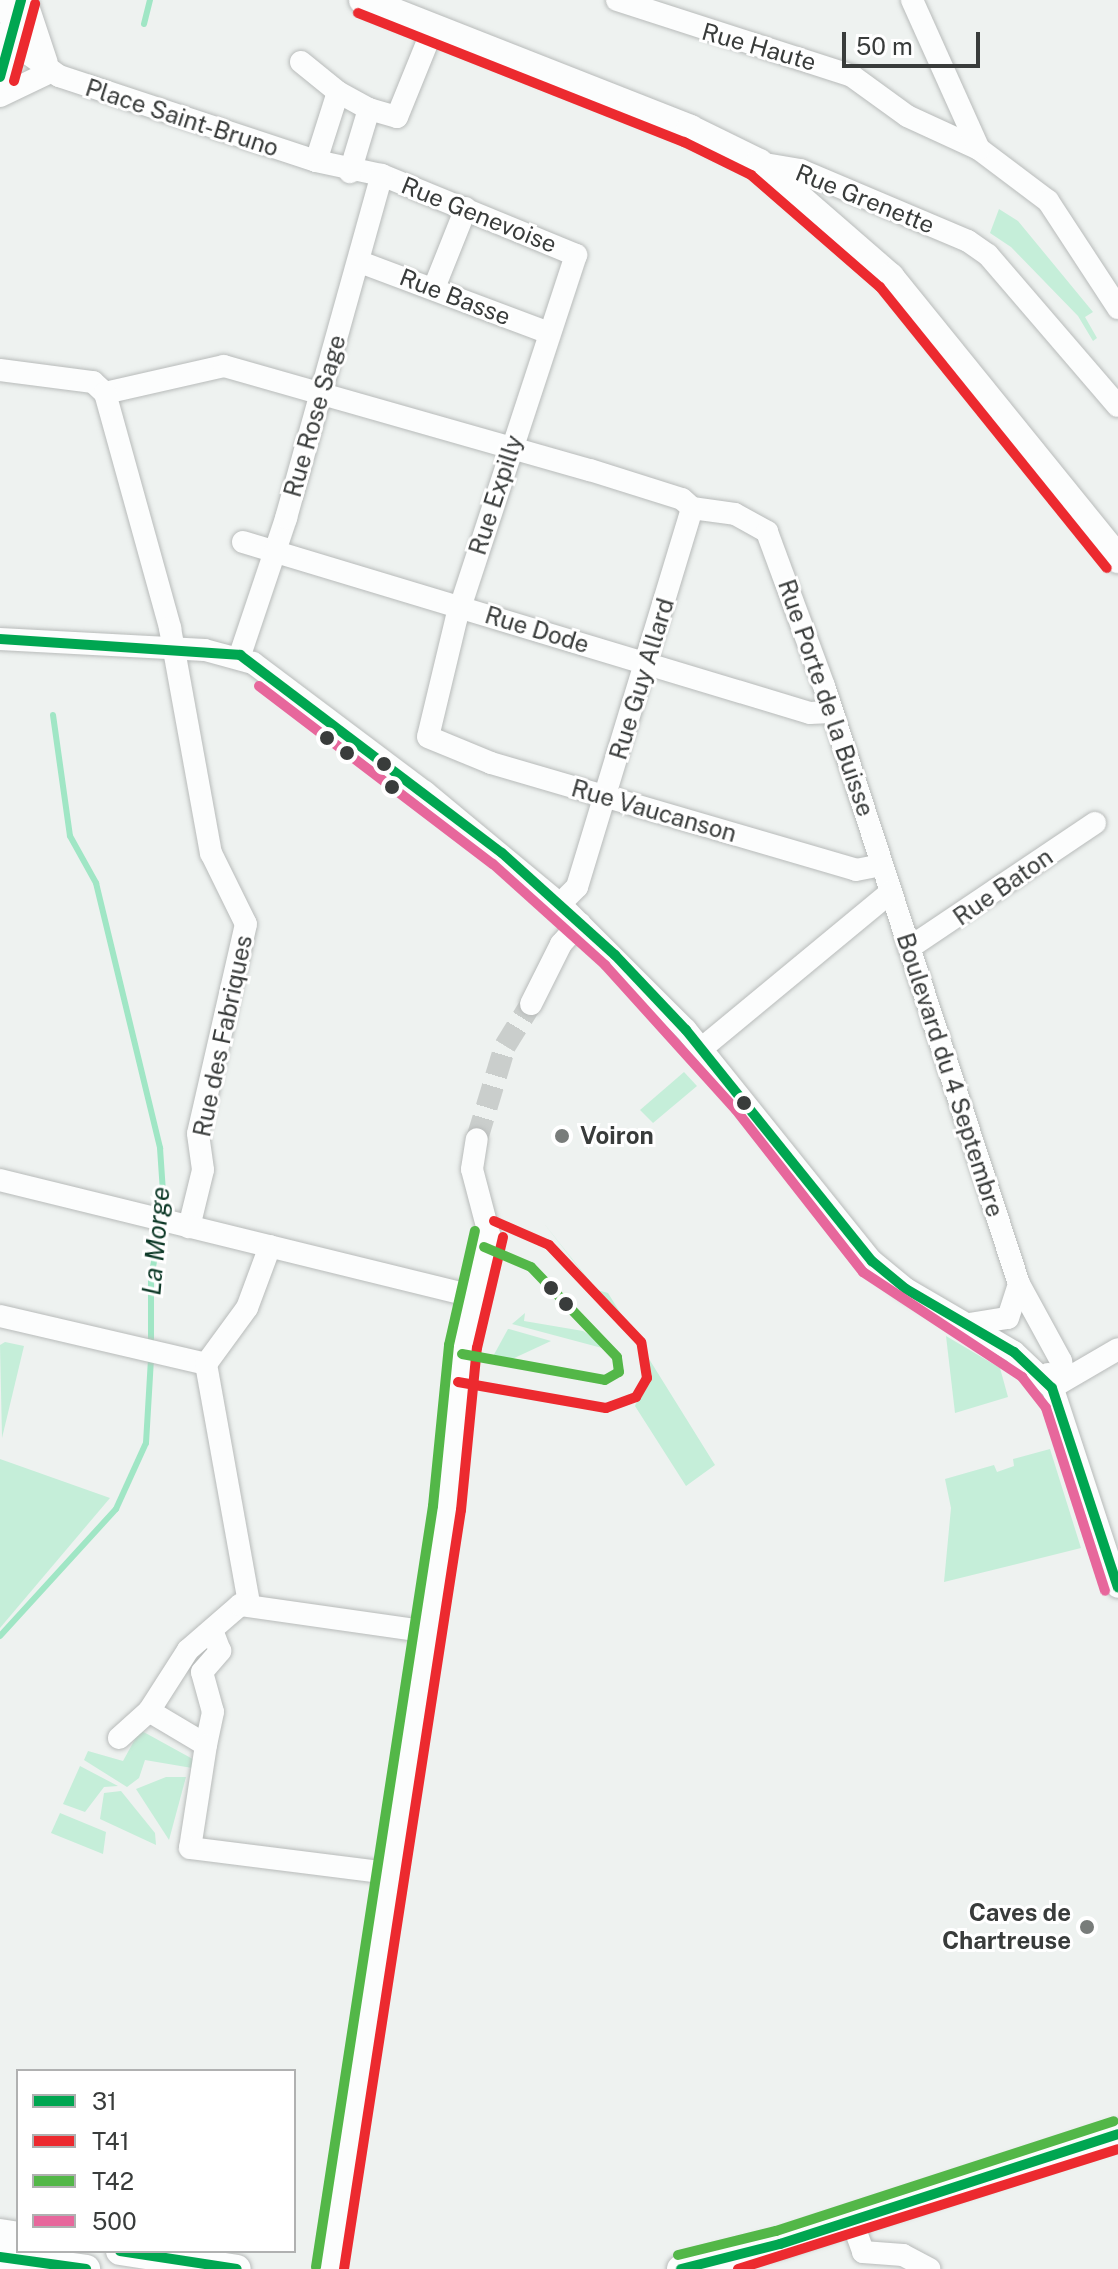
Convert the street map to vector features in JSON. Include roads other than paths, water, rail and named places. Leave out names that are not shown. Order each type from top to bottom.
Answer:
[{"type":"main road","points":[[363,0],[432,31],[690,129],[759,163],[890,277],[1118,559]]},
{"type":"main road","points":[[0,77],[16,6]]},
{"type":"main road","points":[[681,2269],[780,2244],[1118,2134]]},
{"type":"main road","points":[[733,2269],[780,2244]]},
{"type":"main road","points":[[133,2253],[237,2269]]},
{"type":"main road","points":[[0,2257],[86,2269]]},
{"type":"street","name":"Rue Haute","points":[[617,0],[852,76],[907,116],[979,149],[1048,201],[1118,308]]},
{"type":"street","points":[[912,0],[979,149]]},
{"type":"street","points":[[0,96],[50,72],[30,55],[16,6]]},
{"type":"street","points":[[301,62],[338,92],[369,109],[397,117],[432,31]]},
{"type":"street","name":"Place Saint-Bruno","points":[[50,72],[350,172],[382,175]]},
{"type":"street","points":[[316,161],[338,92]]},
{"type":"street","points":[[350,172],[369,109]]},
{"type":"street","name":"Rue Grenette","points":[[759,163],[800,170],[968,241],[988,255],[1118,406]]},
{"type":"street","name":"Rue Genevoise","points":[[382,175],[568,260]]},
{"type":"street","name":"Rue Rose Sage","points":[[240,655],[275,552],[360,262],[382,175]]},
{"type":"street","points":[[438,286],[466,216]]},
{"type":"street","name":"Rue Expilly","points":[[428,737],[461,607],[568,260]]},
{"type":"street","name":"Rue Basse","points":[[360,262],[438,286],[546,329]]},
{"type":"street","points":[[0,370],[93,382],[105,393],[224,366],[321,391],[692,507]]},
{"type":"street","name":"Rue des Fabriques","points":[[105,393],[173,650],[211,853],[246,924],[202,1114],[203,1170],[180,1225]]},
{"type":"street","name":"Rue Porte de la Buisse","points":[[692,507],[735,514],[767,532],[824,686],[882,865]]},
{"type":"street","name":"Rue Guy Allard","points":[[560,904],[577,887],[671,585],[692,507]]},
{"type":"street","name":"Rue Dode","points":[[243,542],[810,713],[831,712]]},
{"type":"street","points":[[0,639],[240,655],[425,792],[580,923],[701,1049],[872,1261],[906,1289],[969,1324],[1032,1366],[1052,1388],[1113,1352]]},
{"type":"street","name":"Rue Vaucanson","points":[[428,737],[606,797],[856,870],[882,865]]},
{"type":"street","name":"Rue Baton","points":[[909,948],[1095,823]]},
{"type":"street","name":"Boulevard du 4 Septembre","points":[[882,865],[1019,1284],[1044,1337],[1052,1388],[1117,1577]]},
{"type":"street","points":[[701,1049],[891,892]]},
{"type":"street","points":[[531,1004],[561,944],[580,923]]},
{"type":"street","points":[[330,2269],[423,1631],[447,1508],[474,1296],[489,1220],[476,1183],[477,1139]]},
{"type":"street","points":[[0,1180],[474,1296]]},
{"type":"street","points":[[249,1604],[206,1364],[247,1308],[270,1246]]},
{"type":"street","points":[[969,1324],[1008,1318],[1019,1284]]},
{"type":"street","points":[[0,1316],[206,1364]]},
{"type":"street","points":[[1044,1337],[1077,1354],[1113,1352]]},
{"type":"street","points":[[119,1738],[149,1711],[188,1650],[213,1633],[240,1605],[423,1631]]},
{"type":"street","points":[[213,1633],[220,1651],[202,1672],[213,1712],[190,1848],[388,1873]]},
{"type":"street","points":[[149,1711],[206,1745]]},
{"type":"street","points":[[852,2221],[863,2252],[903,2255],[929,2269]]},
{"type":"waterway","name":"La Morge","points":[[144,24],[150,0]]},
{"type":"waterway","name":"La Morge","points":[[53,715],[70,836],[96,883],[160,1148],[164,1207],[151,1278],[151,1346]]},
{"type":"waterway","name":"La Morge","points":[[0,1636],[116,1509],[146,1443],[151,1358]]},
{"type":"tunnel","points":[[477,1139],[505,1046],[531,1004]]},
{"type":"place","name":"Voiron","points":[[562,1136]]},
{"type":"place","name":"Caves de Chartreuse","points":[[1087,1927]]}]
